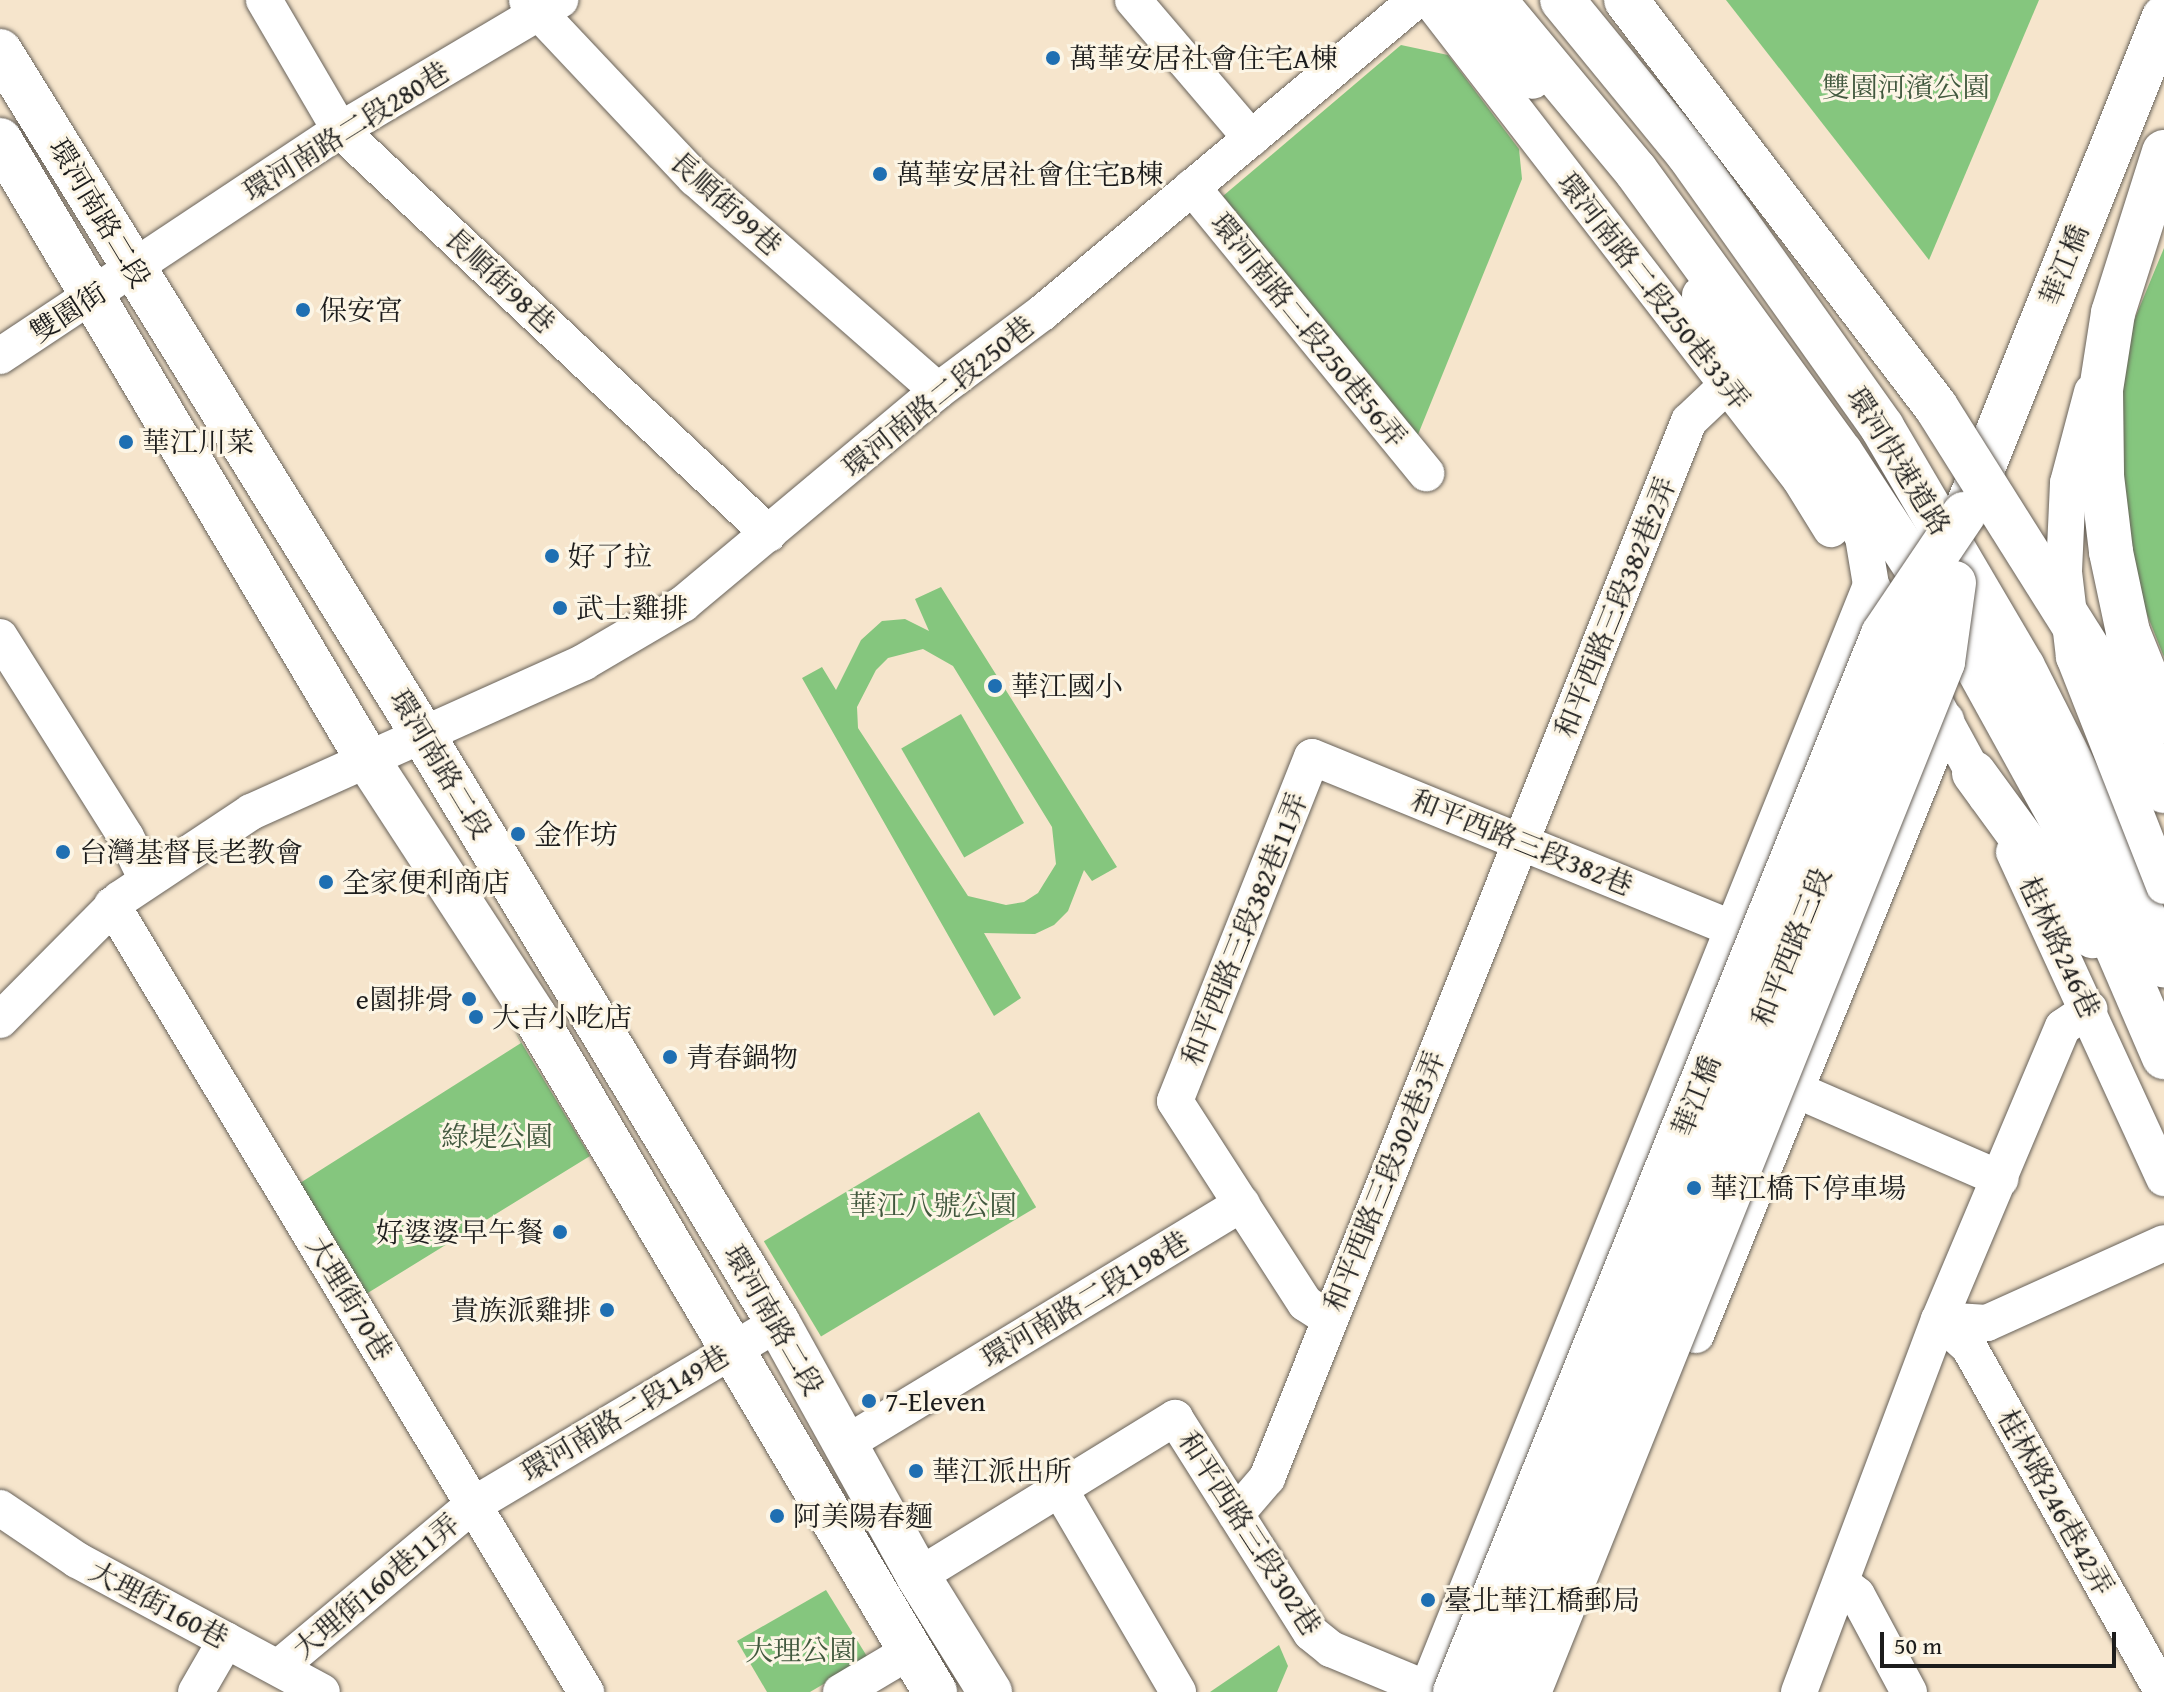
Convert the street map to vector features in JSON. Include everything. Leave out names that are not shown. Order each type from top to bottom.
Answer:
[{"type":"main road","points":[[1494,0],[1636,171],[1832,460],[1957,631],[2063,823],[2164,1057]]},
{"type":"main road","name":"環河快速道路","points":[[1562,0],[1688,154],[1882,427],[2023,667],[2121,861],[2164,966]]},
{"type":"main road","name":"環河快速道路","points":[[1626,0],[1936,407],[2095,659],[2164,791]]},
{"type":"main road","name":"華江橋","points":[[1436,1691],[1883,634],[1964,514],[2164,17]]},
{"type":"main road","name":"環河南路二段","points":[[0,51],[423,735],[778,1323],[918,1576],[990,1692]]},
{"type":"main road","name":"環河南路二段","points":[[0,140],[96,297],[369,762],[535,1017],[729,1350],[935,1692]]},
{"type":"main road","points":[[2164,152],[2113,313],[2101,390],[2101,433],[2113,566],[2128,632],[2164,721]]},
{"type":"main road","name":"華江橋","points":[[1529,1692],[1943,662],[1964,514]]},
{"type":"main road","name":"和平西路三段","points":[[1493,1692],[1964,514]]},
{"type":"main road","points":[[1974,773],[2143,1004]]},
{"type":"street","name":"長順街98巷","points":[[264,0],[340,130],[769,534]]},
{"type":"street","points":[[1133,0],[1251,138]]},
{"type":"street","name":"環河南路二段250巷","points":[[0,1020],[112,905],[251,812],[369,762],[596,655],[683,604],[938,391],[1042,313],[1416,0]]},
{"type":"street","name":"環河南路二段250巷33弄","points":[[1430,0],[1800,479],[1871,585]]},
{"type":"street","points":[[1436,1691],[1744,925],[1871,585],[1863,537],[1832,460],[1615,177],[1464,0]]},
{"type":"street","name":"環河南路二段280巷","points":[[135,266],[340,130],[541,5]]},
{"type":"street","name":"長順街99巷","points":[[541,5],[695,178],[938,391]]},
{"type":"street","name":"環河南路二段250巷56弄","points":[[1192,187],[1426,473]]},
{"type":"street","points":[[2164,212],[2091,393],[2068,483],[2064,572],[2074,657],[2164,886]]},
{"type":"street","name":"雙園街","points":[[0,356],[96,297],[135,266]]},
{"type":"street","name":"和平西路三段382巷2弄","points":[[1521,841],[1689,421],[1727,385]]},
{"type":"street","name":"桂林路246巷","points":[[1871,585],[1974,773],[2090,1009],[2164,1178]]},
{"type":"street","points":[[0,637],[147,880]]},
{"type":"street","name":"和平西路三段","points":[[1550,1692],[1796,1090],[1842,959],[1946,720]]},
{"type":"street","name":"和平西路三段382巷","points":[[1312,757],[1521,841],[1744,925]]},
{"type":"street","name":"和平西路三段382巷11弄","points":[[1242,1204],[1175,1101],[1312,757]]},
{"type":"street","name":"和平西路三段302巷3弄","points":[[1236,1514],[1267,1478],[1328,1318],[1521,841]]},
{"type":"street","name":"大理街70巷","points":[[112,905],[586,1692]]},
{"type":"street","points":[[1799,1692],[1939,1320],[2063,1027],[2090,1009]]},
{"type":"street","points":[[1796,1090],[2001,1179]]},
{"type":"street","points":[[1242,1204],[1305,1303],[1328,1318]]},
{"type":"street","name":"環河南路二段198巷","points":[[845,1444],[1242,1204]]},
{"type":"street","points":[[1939,1320],[1987,1323],[2164,1243]]},
{"type":"street","name":"桂林路246巷42弄","points":[[1939,1320],[1969,1347],[2163,1692]]},
{"type":"street","name":"環河南路二段149巷","points":[[473,1505],[778,1323]]},
{"type":"street","name":"和平西路三段302巷","points":[[918,1576],[1175,1418],[1321,1642],[1436,1691]]},
{"type":"street","points":[[1059,1488],[1178,1692]]},
{"type":"street","name":"大理街160巷11弄","points":[[279,1667],[473,1505]]},
{"type":"street","name":"大理街160巷","points":[[0,1508],[77,1560],[322,1692]]},
{"type":"street","points":[[1842,1583],[1857,1595],[1909,1692]]},
{"type":"street","points":[[196,1692],[226,1640]]},
{"type":"street","points":[[841,1692],[910,1651]]},
{"type":"green space","name":"雙園河濱公園","points":[[1726,0],[2039,0],[1929,260]]},
{"type":"green space","points":[[1401,45],[1448,55],[1519,149],[1522,179],[1417,437],[1223,196]]},
{"type":"green space","points":[[2164,248],[2164,657],[2081,449]]},
{"type":"green space","points":[[941,587],[1117,867],[1092,881],[1084,870],[1068,911],[1054,925],[1035,934],[984,933],[1021,998],[994,1016],[802,678],[822,667],[836,690],[861,640],[882,621],[905,619],[929,631],[915,599]],"holes":[[[923,649],[953,666],[1052,827],[1056,864],[1038,893],[1024,902],[1006,905],[968,896],[858,728],[857,707],[876,670],[888,658]]]},
{"type":"green space","points":[[961,714],[1024,823],[964,858],[901,748]]},
{"type":"green space","name":"綠堤公園","points":[[515,1032],[590,1156],[358,1299],[289,1190],[521,1043]]},
{"type":"green space","name":"華江八號公園","points":[[979,1112],[1036,1207],[821,1336],[764,1241]]},
{"type":"green space","name":"大理公園","points":[[826,1590],[868,1658],[810,1692],[767,1692],[737,1641]]},
{"type":"green space","points":[[1279,1645],[1288,1666],[1277,1692],[1210,1692]]},
{"type":"place","name":"萬華安居社會住宅A棟","points":[[1053,58]]},
{"type":"place","name":"萬華安居社會住宅B棟","points":[[880,174]]},
{"type":"place","name":"保安宮","points":[[303,310]]},
{"type":"place","name":"華江川菜","points":[[126,442]]},
{"type":"place","name":"好了拉","points":[[552,556]]},
{"type":"place","name":"武士雞排","points":[[560,608]]},
{"type":"place","name":"華江國小","points":[[995,686]]},
{"type":"place","name":"金作坊","points":[[518,834]]},
{"type":"place","name":"台灣基督長老教會","points":[[63,852]]},
{"type":"place","name":"全家便利商店","points":[[326,882]]},
{"type":"place","name":"e園排骨","points":[[469,999]]},
{"type":"place","name":"大吉小吃店","points":[[476,1017]]},
{"type":"place","name":"青春鍋物","points":[[670,1057]]},
{"type":"place","name":"華江橋下停車場","points":[[1694,1188]]},
{"type":"place","name":"好婆婆早午餐","points":[[560,1232]]},
{"type":"place","name":"貴族派雞排","points":[[607,1310]]},
{"type":"place","name":"7-Eleven","points":[[869,1401]]},
{"type":"place","name":"華江派出所","points":[[916,1471]]},
{"type":"place","name":"阿美陽春麵","points":[[777,1516]]},
{"type":"place","name":"臺北華江橋郵局","points":[[1428,1600]]}]
